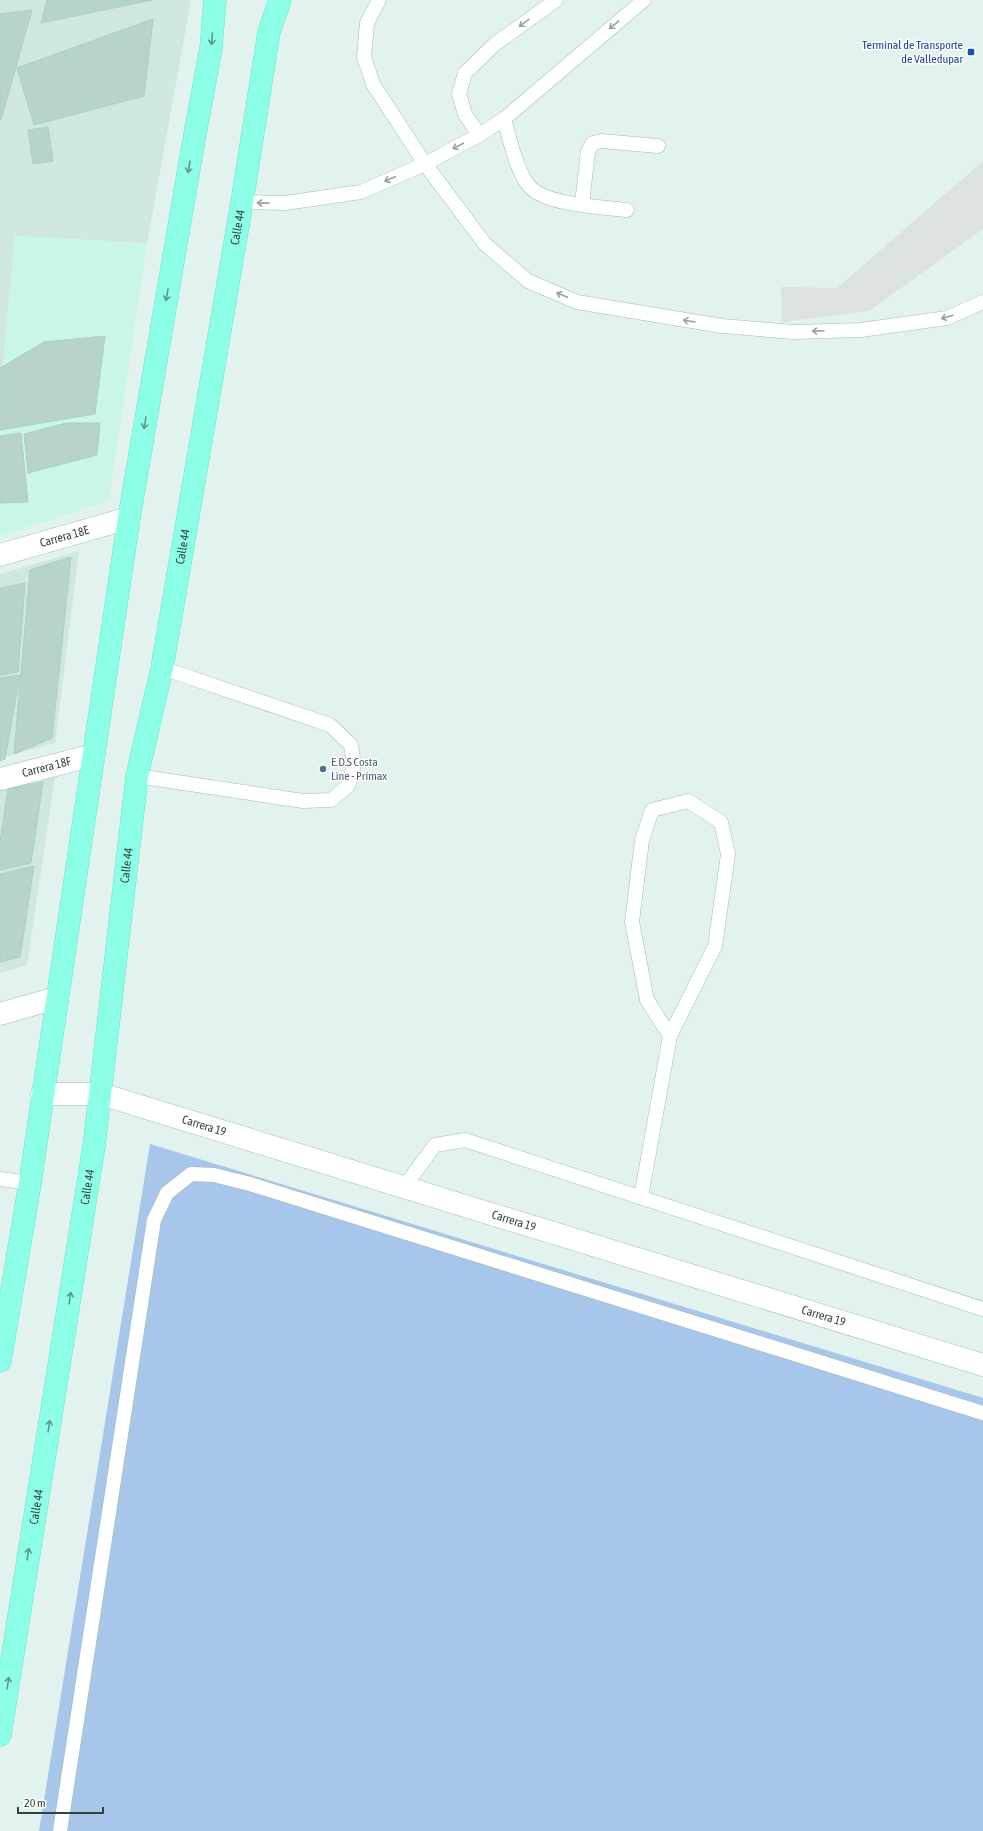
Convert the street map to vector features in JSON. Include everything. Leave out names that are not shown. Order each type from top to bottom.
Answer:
[{"type":"main road","points":[[0,1361],[30,1183],[56,998],[129,518],[211,48],[215,0]]},
{"type":"main road","name":"Calle 44","points":[[0,1735],[94,1146],[137,776],[162,668],[242,202],[268,32],[280,0]]},
{"type":"street","name":"Carrera 18E","points":[[0,555],[129,518]]},
{"type":"street","name":"Carrera 18F","points":[[0,779],[94,755]]},
{"type":"street","points":[[0,1014],[56,998]]},
{"type":"street","name":"Carrera 19","points":[[42,1094],[101,1094],[983,1365]]},
{"type":"lane","points":[[379,0],[367,23],[364,57],[373,84],[425,164],[485,244],[528,281],[577,302],[722,326],[793,332],[861,330],[947,318],[983,302]]},
{"type":"lane","points":[[479,135],[465,114],[459,94],[465,73],[495,44],[556,0]]},
{"type":"lane","points":[[242,202],[285,203],[361,192],[425,164],[479,135],[504,119],[644,0]]},
{"type":"lane","points":[[504,119],[520,168],[530,187],[549,198],[627,210]]},
{"type":"lane","points":[[582,204],[588,150],[593,143],[601,141],[658,146]]},
{"type":"lane","points":[[137,776],[303,801],[331,800],[348,786],[354,765],[351,745],[330,725],[162,668]]},
{"type":"lane","points":[[641,1197],[670,1036],[715,946],[728,854],[721,822],[688,801],[652,810],[642,840],[632,922],[648,1000],[670,1036]]},
{"type":"lane","points":[[404,1187],[435,1145],[465,1140],[983,1309]]},
{"type":"lane","points":[[60,1831],[154,1220],[167,1193],[191,1174],[214,1175],[250,1184],[983,1413]]},
{"type":"lane","points":[[0,1179],[30,1183]]},
{"type":"shaded area","points":[[0,0],[191,0],[147,243],[15,236],[0,396]]},
{"type":"shaded area","points":[[983,161],[983,229],[869,311],[782,322],[781,287],[837,288]]},
{"type":"shaded area","points":[[15,236],[147,243],[109,501],[0,536],[0,396]]},
{"type":"shaded area","points":[[79,551],[55,743],[0,758],[0,574]]},
{"type":"shaded area","points":[[56,770],[27,965],[0,973],[0,783]]},
{"type":"shaded area","points":[[150,1144],[983,1398],[983,1831],[39,1831]]},
{"type":"building","points":[[47,0],[152,0],[41,23]]},
{"type":"building","points":[[32,10],[1,120],[0,120],[0,14]]},
{"type":"building","points":[[153,19],[144,96],[34,125],[17,68]]},
{"type":"building","points":[[48,127],[53,161],[33,164],[28,130]]},
{"type":"building","points":[[105,336],[95,414],[0,430],[0,368],[44,342]]},
{"type":"building","points":[[66,423],[100,423],[97,455],[28,473],[24,434]]},
{"type":"building","points":[[21,433],[28,502],[0,503],[0,436]]},
{"type":"building","points":[[71,557],[52,738],[14,754],[30,570]]},
{"type":"building","points":[[25,583],[18,672],[0,675],[0,588]]},
{"type":"building","points":[[20,675],[5,759],[0,761],[0,678]]},
{"type":"building","points":[[43,782],[31,863],[0,870],[0,842],[8,789]]},
{"type":"building","points":[[34,866],[20,957],[0,962],[0,874]]},
{"type":"place","name":"Terminal de Transporte de Valledupar","points":[[971,52]]},
{"type":"place","name":"E.D.S Costa Line - Primax","points":[[323,769]]}]
